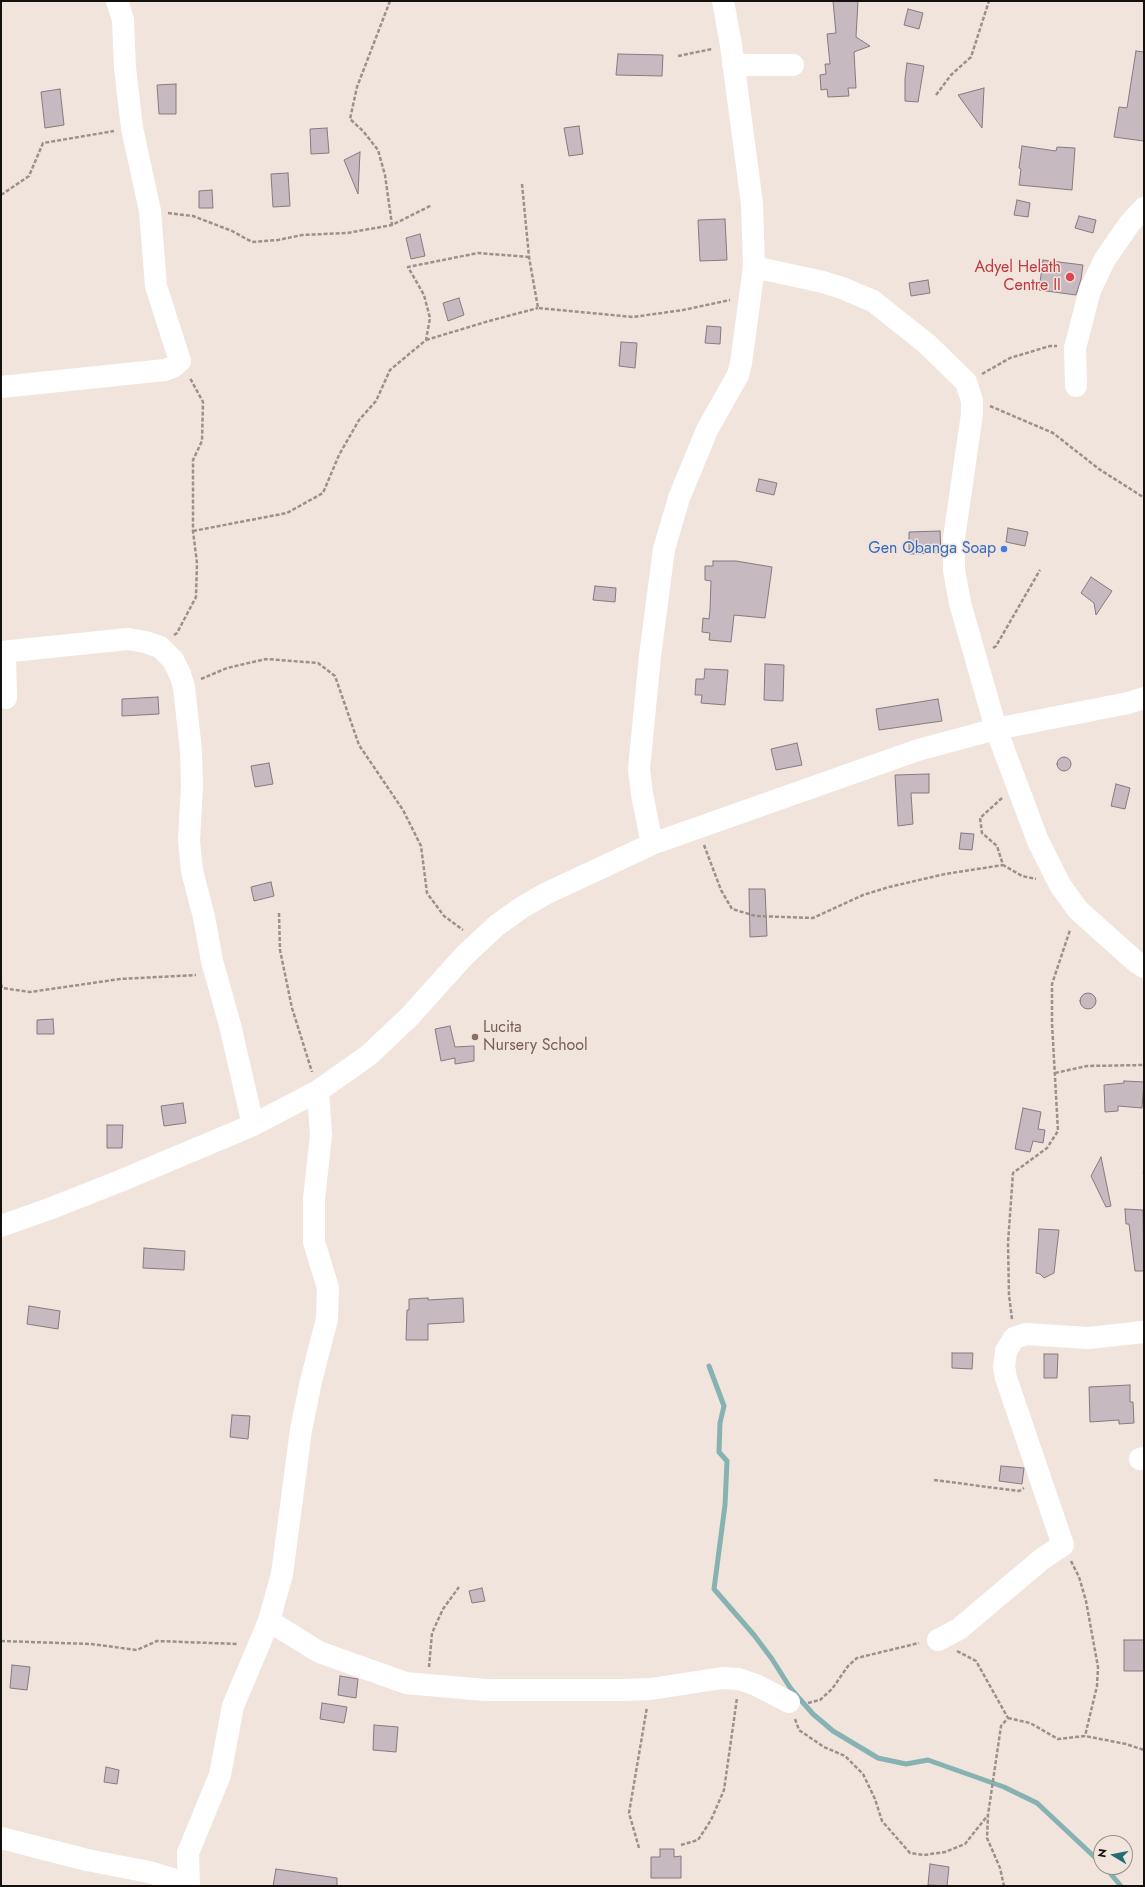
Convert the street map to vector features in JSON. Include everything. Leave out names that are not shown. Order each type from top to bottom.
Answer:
[{"type":"street","points":[[1,386],[166,370],[180,361],[156,286],[150,211],[132,128],[125,68],[123,20],[117,1]]},
{"type":"street","points":[[652,844],[642,794],[639,769],[647,679],[664,549],[679,498],[704,437],[738,375],[741,363],[754,267],[752,204],[732,55],[723,1]]},
{"type":"street","points":[[732,55],[793,65]]},
{"type":"street","points":[[1076,386],[1075,348],[1090,290],[1105,259],[1130,223],[1144,208]]},
{"type":"street","points":[[754,267],[823,282],[873,301],[927,344],[969,392],[954,538],[954,570],[960,603],[996,729],[1038,841],[1060,885],[1078,910],[1135,961],[1144,967]]},
{"type":"street","points":[[6,698],[3,652],[128,639],[145,642],[160,648],[173,660],[180,674],[184,687],[191,751],[192,785],[189,841],[192,871],[207,926],[216,975],[230,1025],[253,1125]]},
{"type":"street","points":[[1,1226],[50,1209],[120,1181],[253,1125],[318,1091],[369,1055],[410,1016],[464,956],[521,908],[545,894],[652,844],[918,750],[996,729],[1128,703],[1144,698]]},
{"type":"street","points":[[1,1838],[87,1860],[149,1872],[189,1885],[188,1853],[220,1775],[233,1706],[269,1621],[282,1574],[301,1430],[311,1381],[327,1319],[328,1288],[314,1242],[314,1199],[321,1135],[318,1091]]},
{"type":"street","points":[[938,1640],[959,1629],[1042,1560],[1064,1545],[1039,1478],[1006,1378],[1004,1367],[1006,1351],[1014,1338],[1026,1334],[1088,1338],[1144,1332]]},
{"type":"street","points":[[269,1621],[319,1652],[406,1683],[485,1690],[651,1689],[722,1678],[739,1679],[756,1685],[789,1702]]},
{"type":"path","points":[[390,1],[357,87],[350,119],[363,131],[378,150],[385,175],[392,225]]},
{"type":"path","points":[[936,95],[951,75],[971,57],[989,1]]},
{"type":"path","points":[[678,56],[732,55]]},
{"type":"path","points":[[1,195],[29,176],[43,143],[132,128]]},
{"type":"path","points":[[522,184],[529,257],[538,308]]},
{"type":"path","points":[[150,211],[193,216],[232,231],[252,242],[278,240],[302,235],[347,233],[392,225],[432,205]]},
{"type":"path","points":[[426,340],[430,318],[424,295],[408,267],[478,253],[529,257]]},
{"type":"path","points":[[193,531],[287,513],[323,493],[339,455],[359,420],[376,401],[390,370],[426,340],[538,308],[633,317],[715,305],[751,294]]},
{"type":"path","points":[[1075,348],[1050,346],[1010,358],[969,392],[996,408],[1053,433],[1099,469],[1143,497]]},
{"type":"path","points":[[160,648],[178,632],[196,597],[197,563],[193,531],[193,460],[202,440],[203,402],[180,361]]},
{"type":"path","points":[[976,660],[996,646],[1040,570]]},
{"type":"path","points":[[184,687],[227,668],[266,658],[318,663],[335,676],[359,745],[403,810],[421,846],[427,893],[444,916],[481,941]]},
{"type":"path","points":[[1003,865],[997,846],[982,833],[980,818],[1017,786]]},
{"type":"path","points":[[699,828],[720,890],[732,909],[756,916],[813,918],[863,895],[889,887],[945,874],[1003,865],[1022,876],[1060,885]]},
{"type":"path","points":[[1014,1338],[1009,1295],[1008,1243],[1013,1173],[1047,1148],[1058,1130],[1052,984],[1078,910]]},
{"type":"path","points":[[279,913],[280,950],[292,1008],[318,1091]]},
{"type":"path","points":[[1,984],[2,988],[30,992],[120,979],[216,975]]},
{"type":"path","points":[[1055,1073],[1086,1066],[1144,1065]]},
{"type":"path","points":[[934,1480],[1019,1492],[1039,1478]]},
{"type":"path","points":[[1064,1545],[1079,1577],[1086,1601],[1090,1634],[1098,1667],[1097,1686],[1085,1736]]},
{"type":"path","points":[[426,1685],[432,1649],[432,1633],[442,1609],[459,1587]]},
{"type":"path","points":[[988,1815],[964,1844],[945,1852],[924,1855],[910,1853],[882,1821],[875,1799],[863,1774],[845,1756],[824,1747],[799,1730],[789,1702],[807,1704],[820,1700],[832,1689],[848,1666],[857,1658],[906,1645],[938,1640],[976,1661],[1008,1718],[1030,1723],[1058,1739],[1085,1736],[1126,1744],[1144,1750]]},
{"type":"path","points":[[1,1641],[84,1644],[137,1650],[157,1641],[259,1645]]},
{"type":"path","points":[[681,1845],[698,1840],[712,1820],[724,1790],[739,1679]]},
{"type":"path","points":[[639,1848],[629,1813],[651,1689]]},
{"type":"path","points":[[1004,1886],[1000,1868],[988,1838],[988,1815],[1001,1726],[1008,1718]]},
{"type":"building","points":[[833,1],[858,1],[856,37],[870,46],[854,52],[856,88],[848,88],[849,96],[828,97],[827,89],[821,90],[820,75],[826,74],[825,64],[830,64],[827,34],[836,33]]},
{"type":"building","points":[[908,9],[923,13],[919,29],[904,25]]},
{"type":"building","points":[[1136,51],[1144,52],[1144,141],[1114,137],[1119,107],[1127,108]]},
{"type":"building","points":[[618,54],[663,55],[662,76],[616,75]]},
{"type":"building","points":[[907,63],[924,66],[918,102],[905,101]]},
{"type":"building","points":[[176,84],[176,114],[159,114],[157,85]]},
{"type":"building","points":[[984,88],[982,128],[958,95]]},
{"type":"building","points":[[60,89],[64,125],[45,128],[41,92]]},
{"type":"building","points":[[579,126],[583,154],[569,156],[564,128]]},
{"type":"building","points":[[327,128],[329,153],[311,154],[310,129]]},
{"type":"building","points":[[1022,146],[1056,151],[1057,147],[1075,148],[1072,190],[1019,185],[1021,169],[1019,168]]},
{"type":"building","points":[[360,152],[358,194],[344,160]]},
{"type":"building","points":[[288,173],[290,206],[273,207],[271,174]]},
{"type":"building","points":[[212,190],[213,208],[199,208],[199,191]]},
{"type":"building","points":[[1017,200],[1030,203],[1028,217],[1014,215]]},
{"type":"building","points":[[1079,216],[1096,220],[1093,233],[1075,228]]},
{"type":"building","points":[[725,219],[727,260],[700,261],[698,220]]},
{"type":"building","points":[[420,234],[425,256],[411,259],[406,238]]},
{"type":"building","points":[[1043,260],[1083,265],[1081,279],[1076,295],[1039,290]]},
{"type":"building","points":[[928,280],[930,293],[911,296],[909,283]]},
{"type":"building","points":[[459,298],[464,315],[448,321],[443,303]]},
{"type":"building","points":[[707,326],[721,327],[720,344],[705,343]]},
{"type":"building","points":[[621,342],[637,343],[635,368],[619,366]]},
{"type":"building","points":[[759,479],[777,483],[774,495],[756,491]]},
{"type":"building","points":[[1008,528],[1028,532],[1025,546],[1006,542]]},
{"type":"building","points":[[940,531],[941,553],[909,554],[909,532]]},
{"type":"building","points":[[713,561],[736,561],[772,567],[765,618],[734,615],[731,642],[709,640],[710,633],[702,632],[703,618],[709,619],[710,610],[711,581],[705,580],[705,566],[713,566]]},
{"type":"building","points":[[1091,577],[1112,591],[1096,615],[1094,603],[1081,593]]},
{"type":"building","points":[[595,586],[616,588],[615,602],[593,600]]},
{"type":"building","points":[[765,664],[784,665],[783,701],[764,700]]},
{"type":"building","points":[[705,669],[728,670],[725,705],[701,703],[702,695],[695,695],[696,679],[704,679]]},
{"type":"building","points":[[158,697],[159,714],[122,716],[122,699]]},
{"type":"building","points":[[938,699],[942,721],[879,730],[876,709]]},
{"type":"building","points":[[797,743],[802,765],[776,770],[771,749]]},
{"type":"building","points":[[1061,757],[1067,757],[1071,761],[1071,767],[1067,771],[1061,771],[1057,767],[1057,761]]},
{"type":"building","points":[[269,763],[273,784],[255,787],[251,766]]},
{"type":"building","points":[[929,774],[929,793],[911,793],[913,824],[898,826],[895,775]]},
{"type":"building","points":[[1116,784],[1130,788],[1125,809],[1111,806]]},
{"type":"building","points":[[961,833],[974,834],[972,850],[959,849]]},
{"type":"building","points":[[271,882],[274,896],[254,901],[251,887]]},
{"type":"building","points":[[749,889],[765,889],[767,936],[750,937]]},
{"type":"building","points":[[1085,993],[1091,993],[1096,998],[1094,1007],[1091,1009],[1085,1009],[1080,1004],[1080,998]]},
{"type":"building","points":[[53,1019],[54,1034],[37,1034],[37,1020]]},
{"type":"building","points":[[450,1026],[455,1047],[474,1046],[474,1061],[455,1064],[455,1058],[441,1061],[435,1029]]},
{"type":"building","points":[[1124,1081],[1144,1082],[1142,1108],[1118,1106],[1118,1111],[1105,1112],[1104,1085],[1124,1083]]},
{"type":"building","points":[[183,1103],[186,1123],[164,1126],[161,1106]]},
{"type":"building","points":[[1023,1108],[1041,1112],[1038,1129],[1045,1130],[1043,1143],[1033,1141],[1030,1152],[1015,1149]]},
{"type":"building","points":[[107,1125],[123,1125],[122,1148],[107,1148]]},
{"type":"building","points":[[1101,1157],[1111,1206],[1106,1207],[1091,1176]]},
{"type":"building","points":[[1125,1209],[1143,1210],[1144,1271],[1135,1271],[1129,1224],[1126,1224]]},
{"type":"building","points":[[1039,1229],[1059,1230],[1054,1273],[1044,1278],[1040,1274],[1036,1273]]},
{"type":"building","points":[[144,1248],[185,1251],[184,1270],[143,1268]]},
{"type":"building","points":[[428,1298],[428,1300],[463,1298],[464,1322],[428,1324],[428,1340],[406,1340],[409,1299]]},
{"type":"building","points":[[29,1306],[60,1311],[58,1329],[27,1324]]},
{"type":"building","points":[[952,1353],[973,1353],[972,1369],[952,1368]]},
{"type":"building","points":[[1044,1354],[1058,1354],[1057,1378],[1044,1378]]},
{"type":"building","points":[[1130,1385],[1130,1402],[1133,1402],[1134,1423],[1119,1424],[1119,1420],[1090,1422],[1089,1387]]},
{"type":"building","points":[[232,1415],[250,1416],[248,1439],[230,1437]]},
{"type":"building","points":[[1001,1466],[1024,1468],[1022,1484],[999,1481]]},
{"type":"building","points":[[482,1588],[485,1601],[472,1603],[469,1591]]},
{"type":"building","points":[[1124,1640],[1144,1640],[1144,1671],[1124,1671]]},
{"type":"building","points":[[12,1665],[30,1667],[27,1690],[10,1688]]},
{"type":"building","points":[[340,1676],[358,1679],[356,1698],[338,1695]]},
{"type":"building","points":[[322,1703],[347,1707],[344,1723],[320,1719]]},
{"type":"building","points":[[374,1725],[398,1727],[396,1752],[373,1750]]},
{"type":"building","points":[[106,1767],[119,1770],[117,1784],[104,1782]]},
{"type":"building","points":[[660,1849],[674,1849],[674,1857],[681,1856],[681,1878],[651,1878],[651,1857],[660,1857]]},
{"type":"building","points":[[930,1864],[949,1867],[947,1886],[928,1885]]},
{"type":"building","points":[[276,1869],[337,1878],[337,1886],[273,1886]]},
{"type":"waterway","points":[[709,1366],[724,1406],[720,1423],[719,1452],[727,1461],[725,1505],[714,1589],[754,1635],[772,1659],[791,1689],[813,1714],[833,1731],[878,1758],[906,1764],[928,1760],[1004,1787],[1037,1803],[1093,1856]]},
{"type":"waterway","points":[[1112,1875],[1121,1886]]},
{"type":"place","name":"Adyel Helath Centre II","points":[[1070,277]]},
{"type":"place","name":"Gen Obanga Soap","points":[[1004,549]]},
{"type":"place","name":"Lucita Nursery School","points":[[475,1037]]}]
